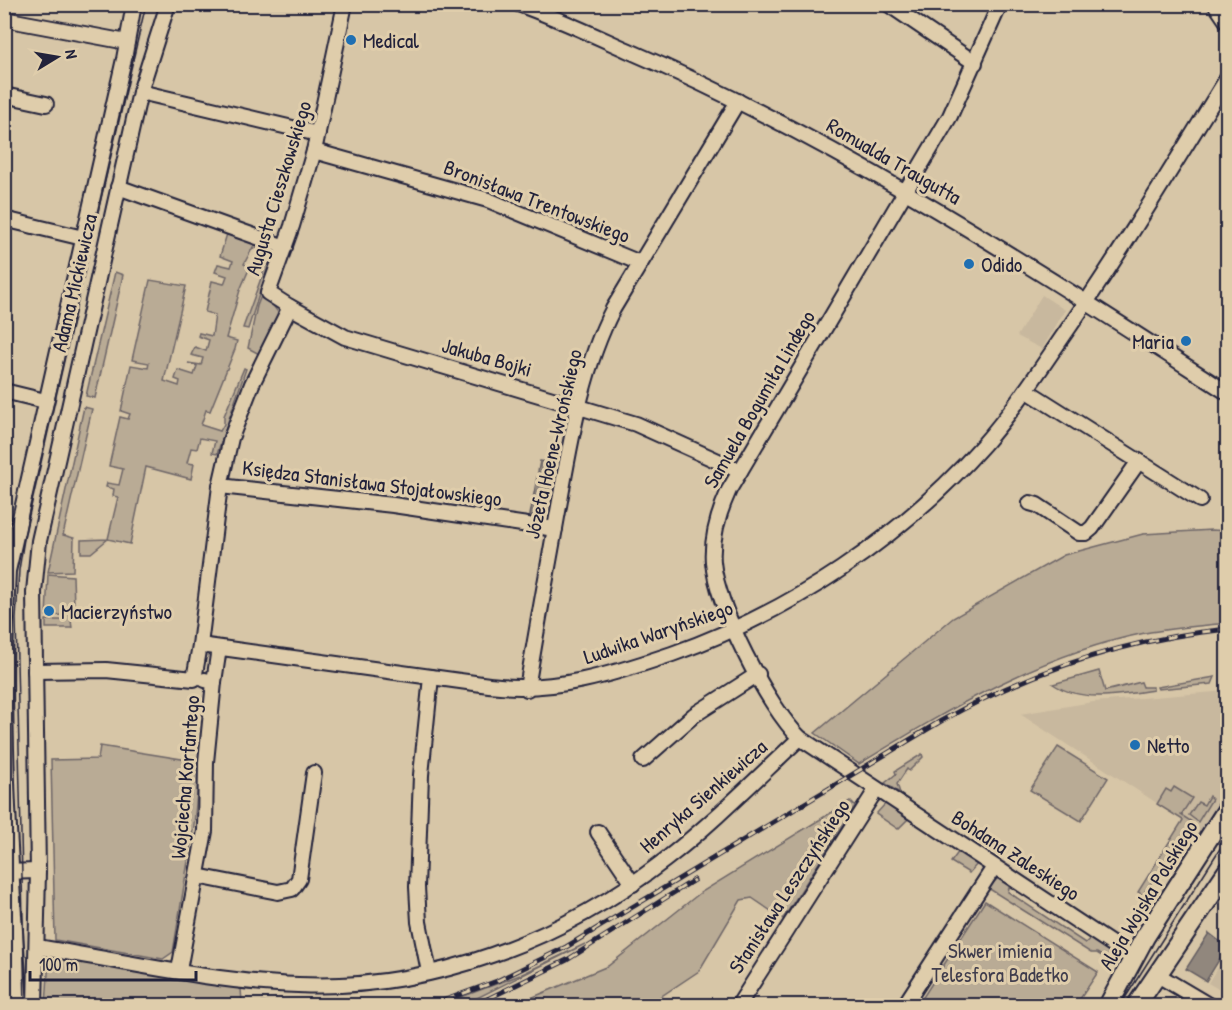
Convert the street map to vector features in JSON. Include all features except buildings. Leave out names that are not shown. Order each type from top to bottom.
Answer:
[{"type":"main road","name":"Aleja Wojska Polskiego","points":[[1108,1005],[1133,958],[1227,808]]},
{"type":"main road","points":[[1136,1005],[1227,870]]},
{"type":"main road","name":"Bohdana Zaleskiego","points":[[1133,958],[1156,975]]},
{"type":"street","name":"Adama Mickiewicza","points":[[20,1005],[7,872],[6,571],[134,4]]},
{"type":"street","name":"Adama Mickiewicza","points":[[35,1005],[38,871],[35,573],[48,494],[118,186],[140,92],[168,4]]},
{"type":"street","name":"Augusta Cieszkowskiego","points":[[290,307],[268,293],[285,247],[314,151],[345,4]]},
{"type":"street","name":"Romualda Traugutta","points":[[518,4],[657,63],[738,101],[905,190],[1087,302],[1227,393]]},
{"type":"street","points":[[888,4],[975,63]]},
{"type":"street","name":"Samuela Bogumiła Lindego","points":[[800,738],[783,717],[734,630],[716,577],[713,550],[721,510],[740,471],[950,116],[1000,4]]},
{"type":"street","points":[[1215,4],[1227,23]]},
{"type":"street","points":[[4,19],[127,42]]},
{"type":"street","name":"Ludwika Waryńskiego","points":[[200,645],[527,689],[569,683],[624,669],[734,630],[848,565],[928,499],[982,446],[1026,390],[1087,302],[1227,77]]},
{"type":"street","points":[[140,92],[318,134]]},
{"type":"street","points":[[4,95],[46,104]]},
{"type":"street","name":"Józefa Hoene-Wrońskiego","points":[[527,689],[579,406],[602,332],[640,263],[738,101]]},
{"type":"street","name":"Bronisława Trentowskiego","points":[[314,151],[488,200],[640,263]]},
{"type":"street","points":[[118,186],[285,247]]},
{"type":"street","points":[[4,219],[83,238]]},
{"type":"street","points":[[194,679],[219,486],[244,402],[290,307]]},
{"type":"street","name":"Jakuba Bojki","points":[[290,307],[352,339],[650,429],[740,471]]},
{"type":"street","points":[[1026,390],[1200,500]]},
{"type":"street","points":[[4,391],[45,401]]},
{"type":"street","points":[[1030,503],[1037,505],[1079,533],[1086,533],[1092,528],[1139,461]]},
{"type":"street","name":"Księdza Stanisława Stojałowskiego","points":[[219,486],[393,505],[555,529]]},
{"type":"street","points":[[6,571],[35,573]]},
{"type":"street","points":[[35,671],[106,670],[214,681],[219,648]]},
{"type":"street","points":[[643,760],[694,715],[758,674]]},
{"type":"street","points":[[429,972],[419,922],[417,887],[421,775],[431,677]]},
{"type":"street","name":"Wojciecha Korfantego","points":[[179,970],[205,831],[206,762],[214,681]]},
{"type":"street","name":"Bohdana Zaleskiego","points":[[800,738],[1133,958]]},
{"type":"street","name":"Henryka Sienkiewicza","points":[[37,947],[267,983],[319,986],[382,981],[480,959],[519,945],[590,910],[633,884],[684,845],[800,738]]},
{"type":"street","name":"Wojciecha Korfantego","points":[[197,876],[283,892],[292,889],[299,879],[315,773]]},
{"type":"street","name":"Stanisława Leszczyńskiego","points":[[738,1005],[876,790]]},
{"type":"street","name":"Henryka Sienkiewicza","points":[[597,832],[633,884]]},
{"type":"street","points":[[904,1005],[994,867]]},
{"type":"street","points":[[7,872],[38,871]]},
{"type":"street","name":"Bohdana Zaleskiego","points":[[1156,975],[1210,1005]]},
{"type":"shaded area","points":[[1042,295],[1065,310],[1042,349],[1017,336]]},
{"type":"shaded area","points":[[540,461],[554,463],[545,517],[530,515]]},
{"type":"shaded area","points":[[1227,691],[1227,800],[1206,835],[1020,714],[1093,702]]},
{"type":"shaded area","points":[[1209,933],[1227,947],[1206,981],[1186,969]]},
{"type":"shaded area","points":[[1227,952],[1228,994],[1208,983]]},
{"type":"green space","points":[[227,234],[273,251],[248,329],[243,328],[269,256],[253,247],[244,264],[250,267],[240,290],[226,338],[237,341],[235,349],[210,411],[206,410],[201,425],[220,431],[244,368],[246,369],[217,454],[212,453],[215,441],[200,438],[197,449],[191,448],[187,463],[194,464],[191,479],[146,467],[130,544],[108,539],[118,497],[113,496],[114,489],[106,487],[107,483],[119,485],[123,469],[109,466],[120,417],[128,419],[130,414],[121,411],[131,365],[148,368],[149,363],[132,360],[150,280],[186,286],[164,381],[179,386],[180,381],[175,379],[178,370],[194,375],[197,366],[188,363],[201,365],[203,358],[191,355],[195,347],[206,351],[209,340],[198,336],[199,333],[212,336],[215,315],[205,312],[212,281],[224,284],[227,276],[215,272],[218,264],[231,267],[233,261],[220,256]]},
{"type":"green space","points":[[115,272],[123,275],[95,398],[86,396]]},
{"type":"green space","points":[[265,286],[266,296],[280,315],[261,355],[248,348],[257,306]]},
{"type":"green space","points":[[84,407],[92,409],[63,535],[74,538],[73,571],[48,572]]},
{"type":"green space","points":[[1227,531],[1227,623],[1176,628],[1106,642],[1032,669],[961,704],[859,764],[815,733],[953,618],[1064,555],[1143,534]]},
{"type":"green space","points":[[108,539],[91,553],[81,553],[81,540]]},
{"type":"green space","points":[[48,574],[73,576],[74,606],[62,606],[62,615],[46,616]]},
{"type":"green space","points":[[66,610],[74,610],[74,613],[70,613],[72,628],[46,628],[46,620],[65,620]]},
{"type":"green space","points":[[1099,671],[1105,691],[1141,682],[1143,687],[1153,687],[1153,690],[1089,696],[1064,690],[1053,684]]},
{"type":"green space","points":[[1215,677],[1212,684],[1158,689],[1157,687]]},
{"type":"green space","points":[[100,746],[200,762],[194,825],[173,952],[163,959],[55,940],[51,760],[98,759]]},
{"type":"green space","points":[[1058,747],[1108,778],[1081,821],[1030,790]]},
{"type":"green space","points":[[922,754],[923,757],[909,771],[907,769],[897,784],[900,793],[885,783],[896,774],[895,771]]},
{"type":"green space","points":[[1174,787],[1192,798],[1181,815],[1192,822],[1143,895],[1138,892],[1183,820],[1157,804],[1166,789],[1171,792]]},
{"type":"green space","points":[[1209,796],[1212,799],[1198,822],[1189,815],[1198,802],[1204,805]]},
{"type":"green space","points":[[850,801],[855,806],[783,919],[752,898],[741,900],[699,971],[648,1005],[514,1005],[608,966],[700,893]]},
{"type":"green space","points":[[886,803],[909,818],[898,829],[876,814]]},
{"type":"green space","points":[[1217,806],[1133,943],[1128,945]]},
{"type":"green space","points":[[959,851],[978,863],[969,873],[951,862]]},
{"type":"green space","points":[[998,878],[1010,884],[1008,892],[1085,943],[1091,938],[1112,951],[1108,960],[1097,953],[1091,953],[988,888]]},
{"type":"green space","name":"Skwer imienia Telesfora Badetko","points":[[985,901],[1098,972],[1076,1005],[918,1005]]},
{"type":"green space","points":[[585,944],[469,1002],[460,1005],[440,1005],[520,975]]},
{"type":"green space","points":[[55,955],[156,970],[241,989],[242,1002],[291,1005],[46,1006],[49,958]]},
{"type":"tram line","points":[[25,1006],[16,619],[19,570],[28,515],[146,4]]},
{"type":"tram line","points":[[1120,1006],[1228,836]]},
{"type":"railway","points":[[429,1006],[497,981],[566,947],[941,721],[975,703],[1044,673],[1116,649],[1228,629]]},
{"type":"railway","points":[[473,1006],[567,960],[694,880]]},
{"type":"place","name":"Medical","points":[[351,40]]},
{"type":"place","name":"Odido","points":[[969,264]]},
{"type":"place","name":"Maria","points":[[1186,341]]},
{"type":"place","name":"Macierzyństwo","points":[[49,611]]},
{"type":"place","name":"Netto","points":[[1135,745]]}]
